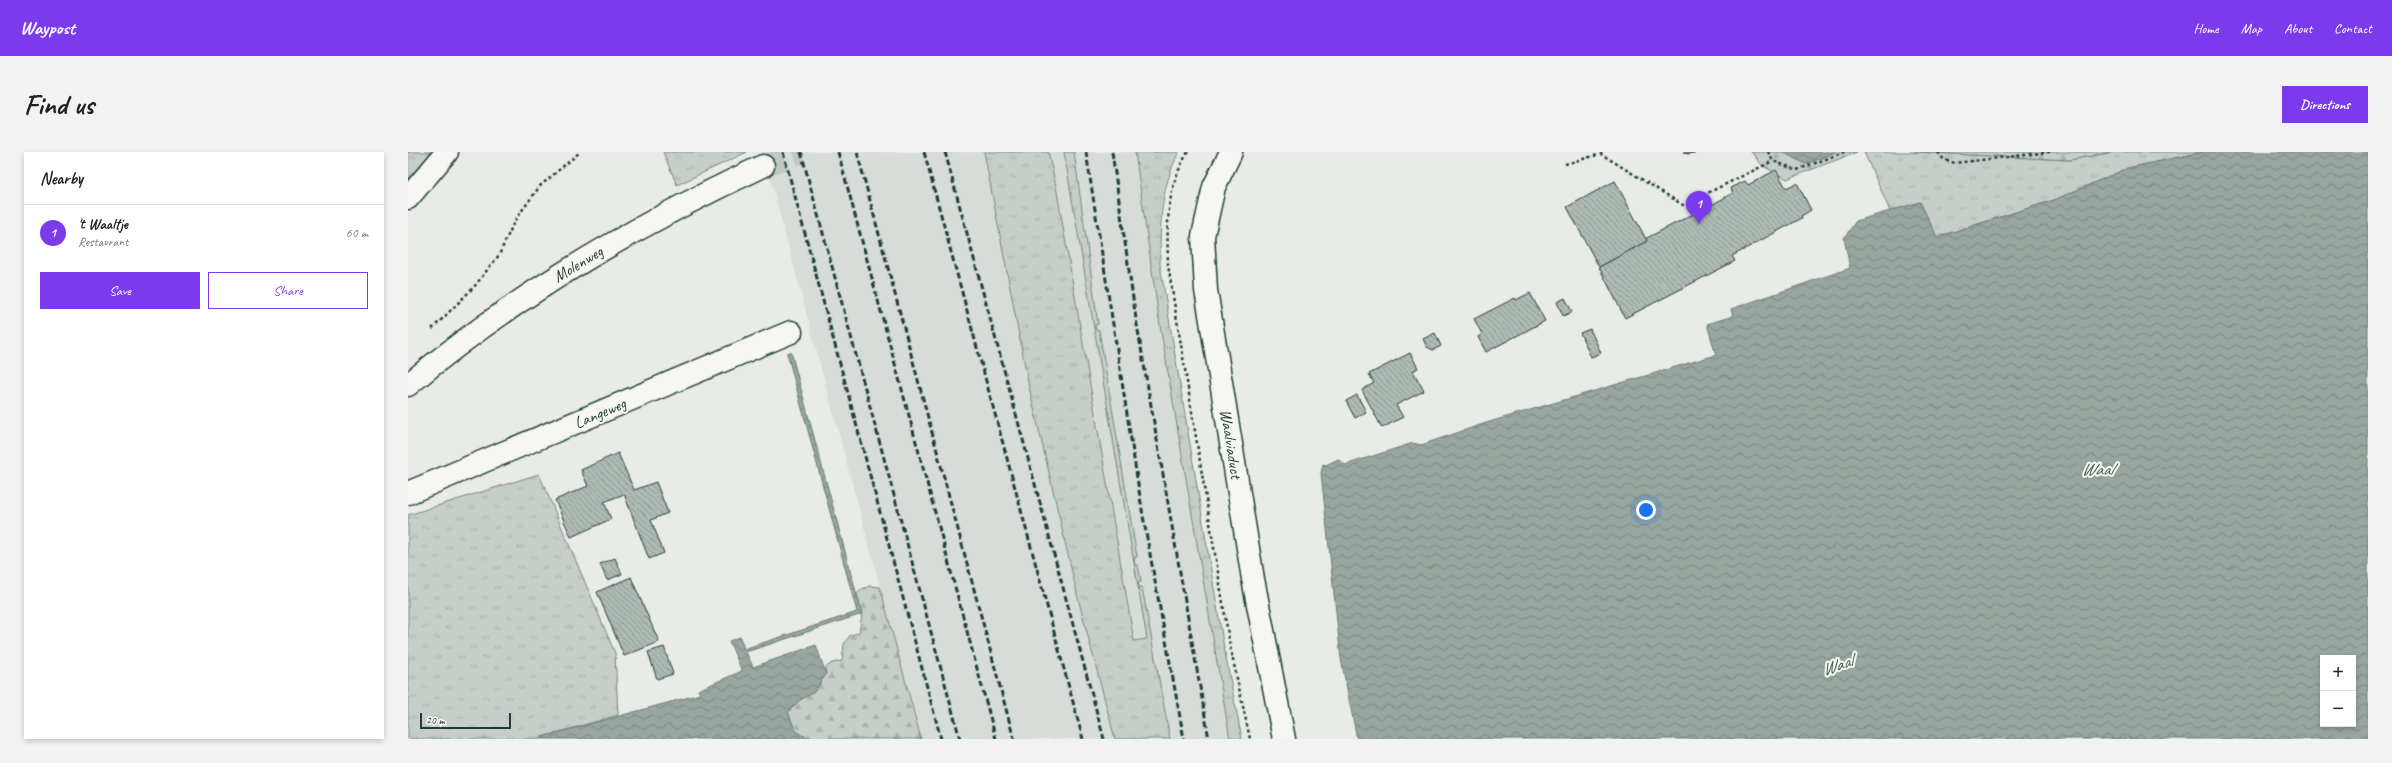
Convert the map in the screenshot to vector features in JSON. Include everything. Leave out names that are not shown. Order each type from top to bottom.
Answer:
[{"type":"street","points":[[408,198],[447,152]]},
{"type":"street","name":"Waalviaduct","points":[[1231,152],[1214,187],[1203,236],[1206,290],[1253,579],[1284,739]]},
{"type":"street","name":"Molenweg","points":[[408,385],[435,362],[501,314],[590,256],[686,202],[763,166]]},
{"type":"street","name":"Langeweg","points":[[408,493],[791,332]]},
{"type":"path","points":[[425,334],[474,287],[491,266],[499,255],[516,220],[540,186],[580,152]]},
{"type":"path","name":"Waalviaduct","points":[[1188,152],[1177,170],[1167,215],[1168,265],[1230,646],[1250,739]]},
{"type":"path","points":[[1768,152],[1773,161],[1797,170],[1844,152]]},
{"type":"path","points":[[1938,152],[1944,160],[1955,163],[2050,152]]},
{"type":"path","points":[[1565,164],[1600,154],[1683,205],[1773,161]]},
{"type":"shaded area","points":[[763,152],[1135,152],[1159,319],[1230,739],[921,739]]},
{"type":"green space","points":[[408,152],[452,152],[408,197]]},
{"type":"green space","points":[[663,152],[747,152],[677,185]]},
{"type":"green space","points":[[984,152],[1048,152],[1056,186],[1134,641],[1147,639],[1064,152],[1074,152],[1098,324],[1095,325],[1096,330],[1099,330],[1137,557],[1134,558],[1135,565],[1138,565],[1141,582],[1138,583],[1139,587],[1142,587],[1170,739],[1115,739],[1079,602],[1029,387]]},
{"type":"green space","points":[[1135,152],[1179,152],[1168,180],[1162,207],[1160,265],[1224,648],[1242,739],[1230,739],[1159,319]]},
{"type":"green space","points":[[1751,152],[1783,152],[1806,164],[1835,152],[1857,152],[1787,179],[1763,166]]},
{"type":"green space","points":[[1864,152],[1914,152],[2069,160],[2114,152],[2203,152],[2128,168],[2054,200],[1937,237],[1920,202],[1890,211]]},
{"type":"green space","points":[[1914,152],[2114,152],[2069,160]]},
{"type":"green space","points":[[539,474],[615,653],[618,715],[535,739],[408,739],[408,515]]},
{"type":"green space","points":[[870,586],[880,587],[921,739],[813,739],[801,735],[795,730],[788,712],[800,700],[814,692],[826,674],[825,668],[832,663],[842,661],[844,644],[850,635],[859,633],[862,614],[857,594],[862,589]]},
{"type":"water","points":[[1783,152],[1835,152],[1806,164]]},
{"type":"water","name":"Waal","points":[[2203,152],[2368,152],[2368,739],[1357,739],[1341,659],[1321,473],[1323,464],[1326,465],[1338,459],[1345,465],[1413,443],[1421,445],[1486,423],[1716,355],[1707,324],[1733,316],[1731,309],[1850,268],[1844,238],[1856,221],[1920,202],[1937,237],[2054,200],[2128,168]]},
{"type":"water","points":[[791,352],[862,614],[746,652],[753,667],[816,645],[826,674],[814,692],[800,700],[788,712],[795,730],[801,735],[813,739],[535,739],[700,694],[698,690],[742,671],[729,641],[740,637],[744,649],[857,612],[787,353]]},
{"type":"building","points":[[1683,152],[1700,152],[1687,154]]},
{"type":"building","points":[[1776,170],[1786,188],[1797,183],[1811,210],[1801,216],[1802,218],[1732,256],[1735,261],[1625,318],[1599,267],[1647,241],[1645,239],[1695,213],[1692,208],[1703,202],[1706,208],[1733,193],[1731,188],[1745,181],[1748,185]]},
{"type":"building","points":[[1615,181],[1647,241],[1599,267],[1567,207]]},
{"type":"building","points":[[1530,293],[1545,321],[1486,352],[1478,337],[1482,334],[1474,319],[1515,298],[1516,300]]},
{"type":"building","points":[[1565,298],[1572,312],[1563,316],[1557,302]]},
{"type":"building","points":[[1590,329],[1601,353],[1591,357],[1580,333]]},
{"type":"building","points":[[1435,333],[1441,346],[1433,350],[1427,347],[1423,339]]},
{"type":"building","points":[[1410,353],[1418,368],[1413,371],[1424,391],[1396,405],[1403,417],[1382,428],[1362,390],[1374,383],[1369,374]]},
{"type":"building","points":[[1357,395],[1366,412],[1355,418],[1346,401]]},
{"type":"building","points":[[618,453],[634,490],[656,482],[668,513],[651,520],[664,553],[649,559],[624,494],[604,502],[611,519],[571,537],[555,500],[588,486],[581,470]]},
{"type":"building","points":[[615,558],[622,574],[607,580],[600,564]]},
{"type":"building","points":[[631,577],[659,642],[624,656],[597,592]]},
{"type":"building","points":[[664,647],[673,674],[657,679],[648,652]]},
{"type":"tunnel","points":[[763,166],[802,152]]},
{"type":"railway","points":[[783,152],[941,739]]},
{"type":"railway","points":[[801,152],[960,739]]},
{"type":"railway","points":[[838,152],[996,739]]},
{"type":"railway","points":[[857,152],[1014,739]]},
{"type":"railway","points":[[924,152],[1083,739]]},
{"type":"railway","points":[[945,152],[1104,739]]},
{"type":"railway","points":[[1086,152],[1143,516],[1184,739]]},
{"type":"railway","points":[[1112,152],[1136,319],[1209,739]]},
{"type":"place","name":"'t Waaltje","points":[[1699,224]]}]
